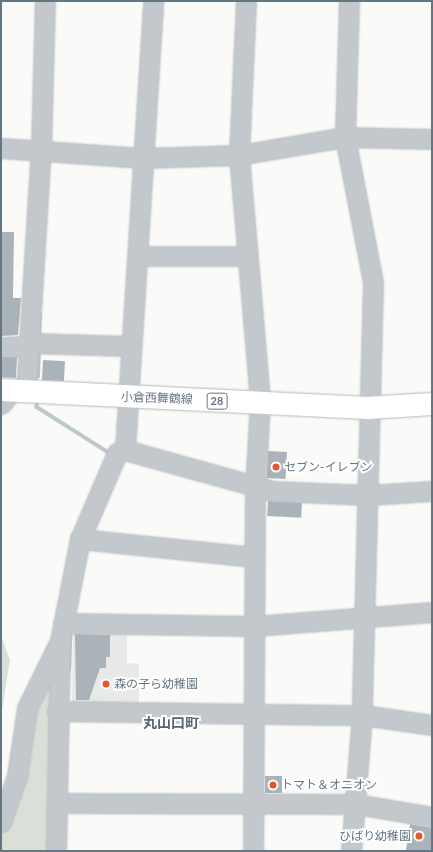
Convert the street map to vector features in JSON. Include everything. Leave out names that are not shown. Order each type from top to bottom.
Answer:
[{"type":"main road","name":"小倉西舞鶴線","points":[[10,394],[260,402],[368,408],[432,404]]},
{"type":"street","points":[[10,394],[33,344],[41,150],[45,1]]},
{"type":"street","points":[[1,822],[16,782],[27,708],[60,642],[72,624],[87,539],[117,456],[128,397],[153,1]]},
{"type":"street","points":[[246,1],[239,155],[246,256],[260,402],[255,488],[252,851]]},
{"type":"street","points":[[349,1],[345,137],[373,283],[368,408],[368,495],[362,715],[351,851]]},
{"type":"street","points":[[1,148],[143,158],[239,155],[345,137],[432,139]]},
{"type":"street","points":[[138,256],[246,256]]},
{"type":"street","points":[[1,347],[33,344],[131,346]]},
{"type":"street","points":[[117,456],[255,488],[368,495],[432,491]]},
{"type":"street","points":[[87,539],[254,557]]},
{"type":"street","points":[[72,624],[255,626],[432,612]]},
{"type":"street","points":[[56,851],[64,803],[65,711],[60,642]]},
{"type":"street","points":[[65,711],[362,715],[432,725]]},
{"type":"street","points":[[64,803],[356,804],[432,817]]},
{"type":"shaded area","name":"森の子ら幼稚園","points":[[73,630],[127,630],[127,663],[139,664],[139,706],[72,705]]},
{"type":"shaded area","points":[[1,635],[10,660],[1,716]]},
{"type":"shaded area","points":[[55,666],[52,851],[1,851],[1,835],[19,795],[40,694]]},
{"type":"building","points":[[1,232],[14,232],[13,298],[21,298],[18,335],[1,336]]},
{"type":"building","points":[[1,356],[17,357],[16,378],[1,377]]},
{"type":"building","points":[[43,360],[65,361],[64,381],[42,380]]},
{"type":"building","name":"セブン-イレブン","points":[[268,451],[287,452],[286,479],[267,478]]},
{"type":"building","points":[[268,501],[302,503],[301,518],[267,516]]},
{"type":"building","points":[[75,634],[110,635],[110,657],[106,657],[106,668],[100,668],[89,700],[76,700]]},
{"type":"building","name":"トマト＆オニオン","points":[[265,776],[282,776],[282,793],[265,793]]},
{"type":"building","name":"ひばり幼稚園","points":[[410,824],[432,828],[432,851],[406,850]]},
{"type":"waterway","points":[[39,338],[40,314]]},
{"type":"waterway","points":[[38,377],[39,348]]},
{"type":"waterway","points":[[37,399],[37,407],[111,454]]},
{"type":"waterway","points":[[69,670],[70,636]]},
{"type":"place","name":"セブン-イレブン","points":[[276,467]]},
{"type":"place","name":"森の子ら幼稚園","points":[[106,684]]},
{"type":"place","name":"トマト＆オニオン","points":[[273,785]]},
{"type":"place","name":"ひばり幼稚園","points":[[419,836]]},
{"type":"district","name":"丸山口町","points":[[171,723]]}]
